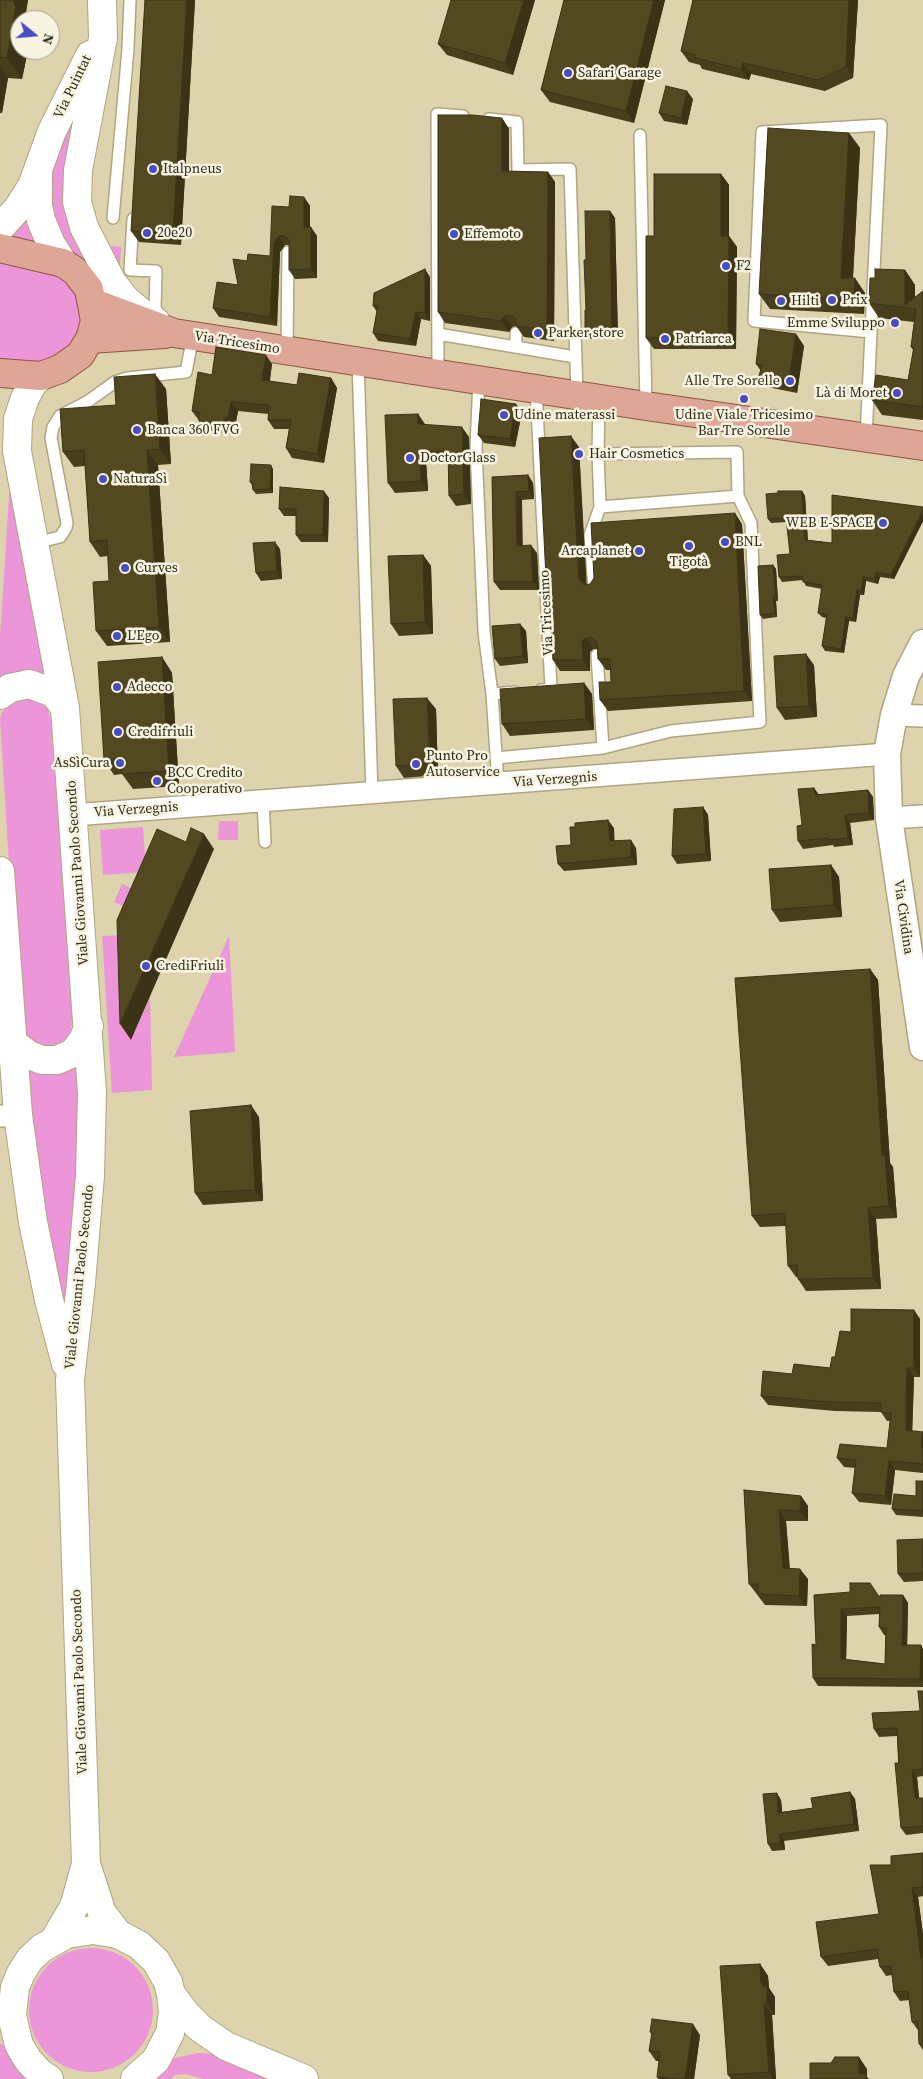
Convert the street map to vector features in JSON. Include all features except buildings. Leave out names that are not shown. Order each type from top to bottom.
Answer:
[{"type":"main road","name":"Via Puintat","points":[[0,228],[18,208],[38,173],[52,132],[92,50],[102,1]]},
{"type":"main road","points":[[102,1],[103,38],[100,61],[78,170],[76,194],[80,215],[96,255],[124,299],[144,315],[184,335]]},
{"type":"main road","name":"Via Puintat","points":[[38,173],[38,206],[41,220],[51,244],[63,263]]},
{"type":"main road","points":[[0,248],[63,263],[82,278],[89,289],[95,321],[90,339],[80,355],[60,369],[41,376],[0,373]]},
{"type":"main road","name":"Via Tricesimo","points":[[93,303],[184,335]]},
{"type":"main road","name":"Via Tricesimo","points":[[90,339],[184,335],[438,372],[646,406],[923,446]]},
{"type":"main road","name":"Viale Giovanni Paolo Secondo","points":[[41,376],[33,383],[25,398],[18,419],[17,451],[65,708],[89,1026],[92,1092],[90,1176],[70,1380],[86,1864],[102,1913],[118,1934]]},
{"type":"main road","points":[[0,695],[10,688],[29,684],[54,693],[65,708]]},
{"type":"main road","name":"Viale Giovanni Paolo Secondo","points":[[0,871],[12,1042],[9,1116],[49,1300],[70,1380]]},
{"type":"main road","points":[[12,1042],[28,1055],[42,1060],[57,1060],[73,1053],[83,1040],[89,1026]]},
{"type":"main road","name":"Viale Giovanni Paolo Secondo","points":[[55,1939],[74,1907],[86,1864]]},
{"type":"main road","points":[[49,2079],[40,2073],[9,2039],[12,2001],[21,1973],[30,1959],[42,1948],[55,1939],[67,1934],[93,1930],[118,1934],[148,1952],[163,1972],[171,1994],[173,2013],[170,2033],[156,2060],[139,2078]]},
{"type":"main road","points":[[171,1994],[186,2014],[200,2028],[226,2046],[304,2079]]},
{"type":"main road","points":[[162,2051],[186,2045],[226,2046]]},
{"type":"street","name":"Via Cividina","points":[[923,642],[906,676],[894,715],[886,754],[889,818],[923,1047]]},
{"type":"street","points":[[894,715],[923,716]]},
{"type":"street","name":"Via Verzegnis","points":[[73,815],[886,754]]},
{"type":"street","points":[[889,818],[923,816]]},
{"type":"street","points":[[0,1992],[21,1973]]},
{"type":"lane","points":[[102,1],[130,2],[128,49],[113,218]]},
{"type":"lane","points":[[438,372],[436,114],[517,122],[518,176],[570,170],[576,357],[588,396],[598,454],[600,507],[590,535],[594,589]]},
{"type":"lane","points":[[866,438],[881,125],[762,132],[754,321],[871,332]]},
{"type":"lane","points":[[640,135],[646,406]]},
{"type":"lane","points":[[35,544],[60,538],[67,523],[51,438],[53,427],[60,416],[87,402],[115,382],[127,378],[186,372],[184,335],[155,309],[156,271],[130,270],[134,203]]},
{"type":"lane","points":[[287,350],[288,252]]},
{"type":"lane","points":[[438,334],[576,357]]},
{"type":"lane","points":[[516,334],[516,347]]},
{"type":"lane","points":[[358,361],[372,793]]},
{"type":"lane","points":[[479,379],[476,448],[484,632],[492,694],[498,784]]},
{"type":"lane","name":"Via Tricesimo","points":[[492,694],[551,689],[536,388]]},
{"type":"lane","points":[[496,758],[603,748],[672,731],[760,722],[751,522],[738,496],[736,452],[598,454]]},
{"type":"lane","points":[[600,507],[738,496]]},
{"type":"lane","points":[[597,655],[603,748]]},
{"type":"lane","points":[[263,801],[265,842]]},
{"type":"shaded area","points":[[77,109],[88,262],[83,264],[65,247],[50,210],[52,164]]},
{"type":"shaded area","points":[[27,215],[36,242],[32,243],[8,236]]},
{"type":"shaded area","points":[[109,246],[121,247],[119,280]]},
{"type":"shaded area","points":[[0,261],[47,270],[72,284],[84,315],[71,349],[44,364],[0,359]]},
{"type":"shaded area","points":[[10,481],[47,681],[0,684],[0,637]]},
{"type":"shaded area","points":[[22,698],[32,699],[47,708],[51,719],[72,1018],[71,1029],[67,1037],[60,1043],[49,1047],[37,1047],[26,1040],[19,1026],[0,718],[7,706],[13,701]]},
{"type":"shaded area","points":[[219,821],[238,821],[238,840],[218,840]]},
{"type":"shaded area","points":[[143,827],[146,872],[103,875],[100,830]]},
{"type":"shaded area","points":[[122,884],[139,892],[131,910],[114,902]]},
{"type":"shaded area","points":[[127,935],[132,1038],[150,997],[152,1090],[112,1093],[102,936]]},
{"type":"shaded area","points":[[229,936],[235,1052],[174,1057]]},
{"type":"shaded area","points":[[23,1061],[75,1062],[79,1108],[67,1316],[62,1318],[27,1107]]},
{"type":"shaded area","points":[[91,1948],[115,1953],[135,1966],[148,1986],[153,2010],[148,2034],[135,2054],[115,2067],[91,2072],[67,2067],[47,2054],[34,2034],[29,2010],[34,1986],[47,1966],[67,1953]]},
{"type":"shaded area","points":[[0,2043],[18,2059],[35,2079],[0,2079]]},
{"type":"shaded area","points":[[198,2053],[213,2054],[230,2059],[278,2079],[203,2079],[186,2074],[175,2075],[171,2079],[151,2079],[167,2060]]},
{"type":"place","name":"Safari Garage","points":[[568,73]]},
{"type":"place","name":"Italpneus","points":[[153,169]]},
{"type":"place","name":"20e20","points":[[147,233]]},
{"type":"place","name":"Effemoto","points":[[454,234]]},
{"type":"place","name":"F2","points":[[726,266]]},
{"type":"place","name":"Prix","points":[[832,300]]},
{"type":"place","name":"Hilti","points":[[781,301]]},
{"type":"place","name":"Emme Sviluppo","points":[[895,323]]},
{"type":"place","name":"Parker store","points":[[538,333]]},
{"type":"place","name":"Patriarca","points":[[665,339]]},
{"type":"place","name":"Alle Tre Sorelle","points":[[790,381]]},
{"type":"place","name":"Là di Moret","points":[[897,393]]},
{"type":"place","name":"Udine Viale Tricesimo Bar Tre Sorelle","points":[[744,399]]},
{"type":"place","name":"Udine materassi","points":[[504,415]]},
{"type":"place","name":"Banca 360 FVG","points":[[137,430]]},
{"type":"place","name":"Hair Cosmetics","points":[[579,454]]},
{"type":"place","name":"DoctorGlass","points":[[410,458]]},
{"type":"place","name":"NaturaSì","points":[[103,479]]},
{"type":"place","name":"WEB E-SPACE","points":[[883,523]]},
{"type":"place","name":"BNL","points":[[725,542]]},
{"type":"place","name":"Tigotà","points":[[689,546]]},
{"type":"place","name":"Arcaplanet","points":[[639,551]]},
{"type":"place","name":"Curves","points":[[125,568]]},
{"type":"place","name":"L'Ego","points":[[117,636]]},
{"type":"place","name":"Adecco","points":[[117,687]]},
{"type":"place","name":"Credifriuli","points":[[118,732]]},
{"type":"place","name":"AsSìCura","points":[[120,763]]},
{"type":"place","name":"Punto Pro Autoservice","points":[[416,764]]},
{"type":"place","name":"BCC Credito Cooperativo","points":[[157,781]]},
{"type":"place","name":"CrediFriuli","points":[[146,966]]}]
